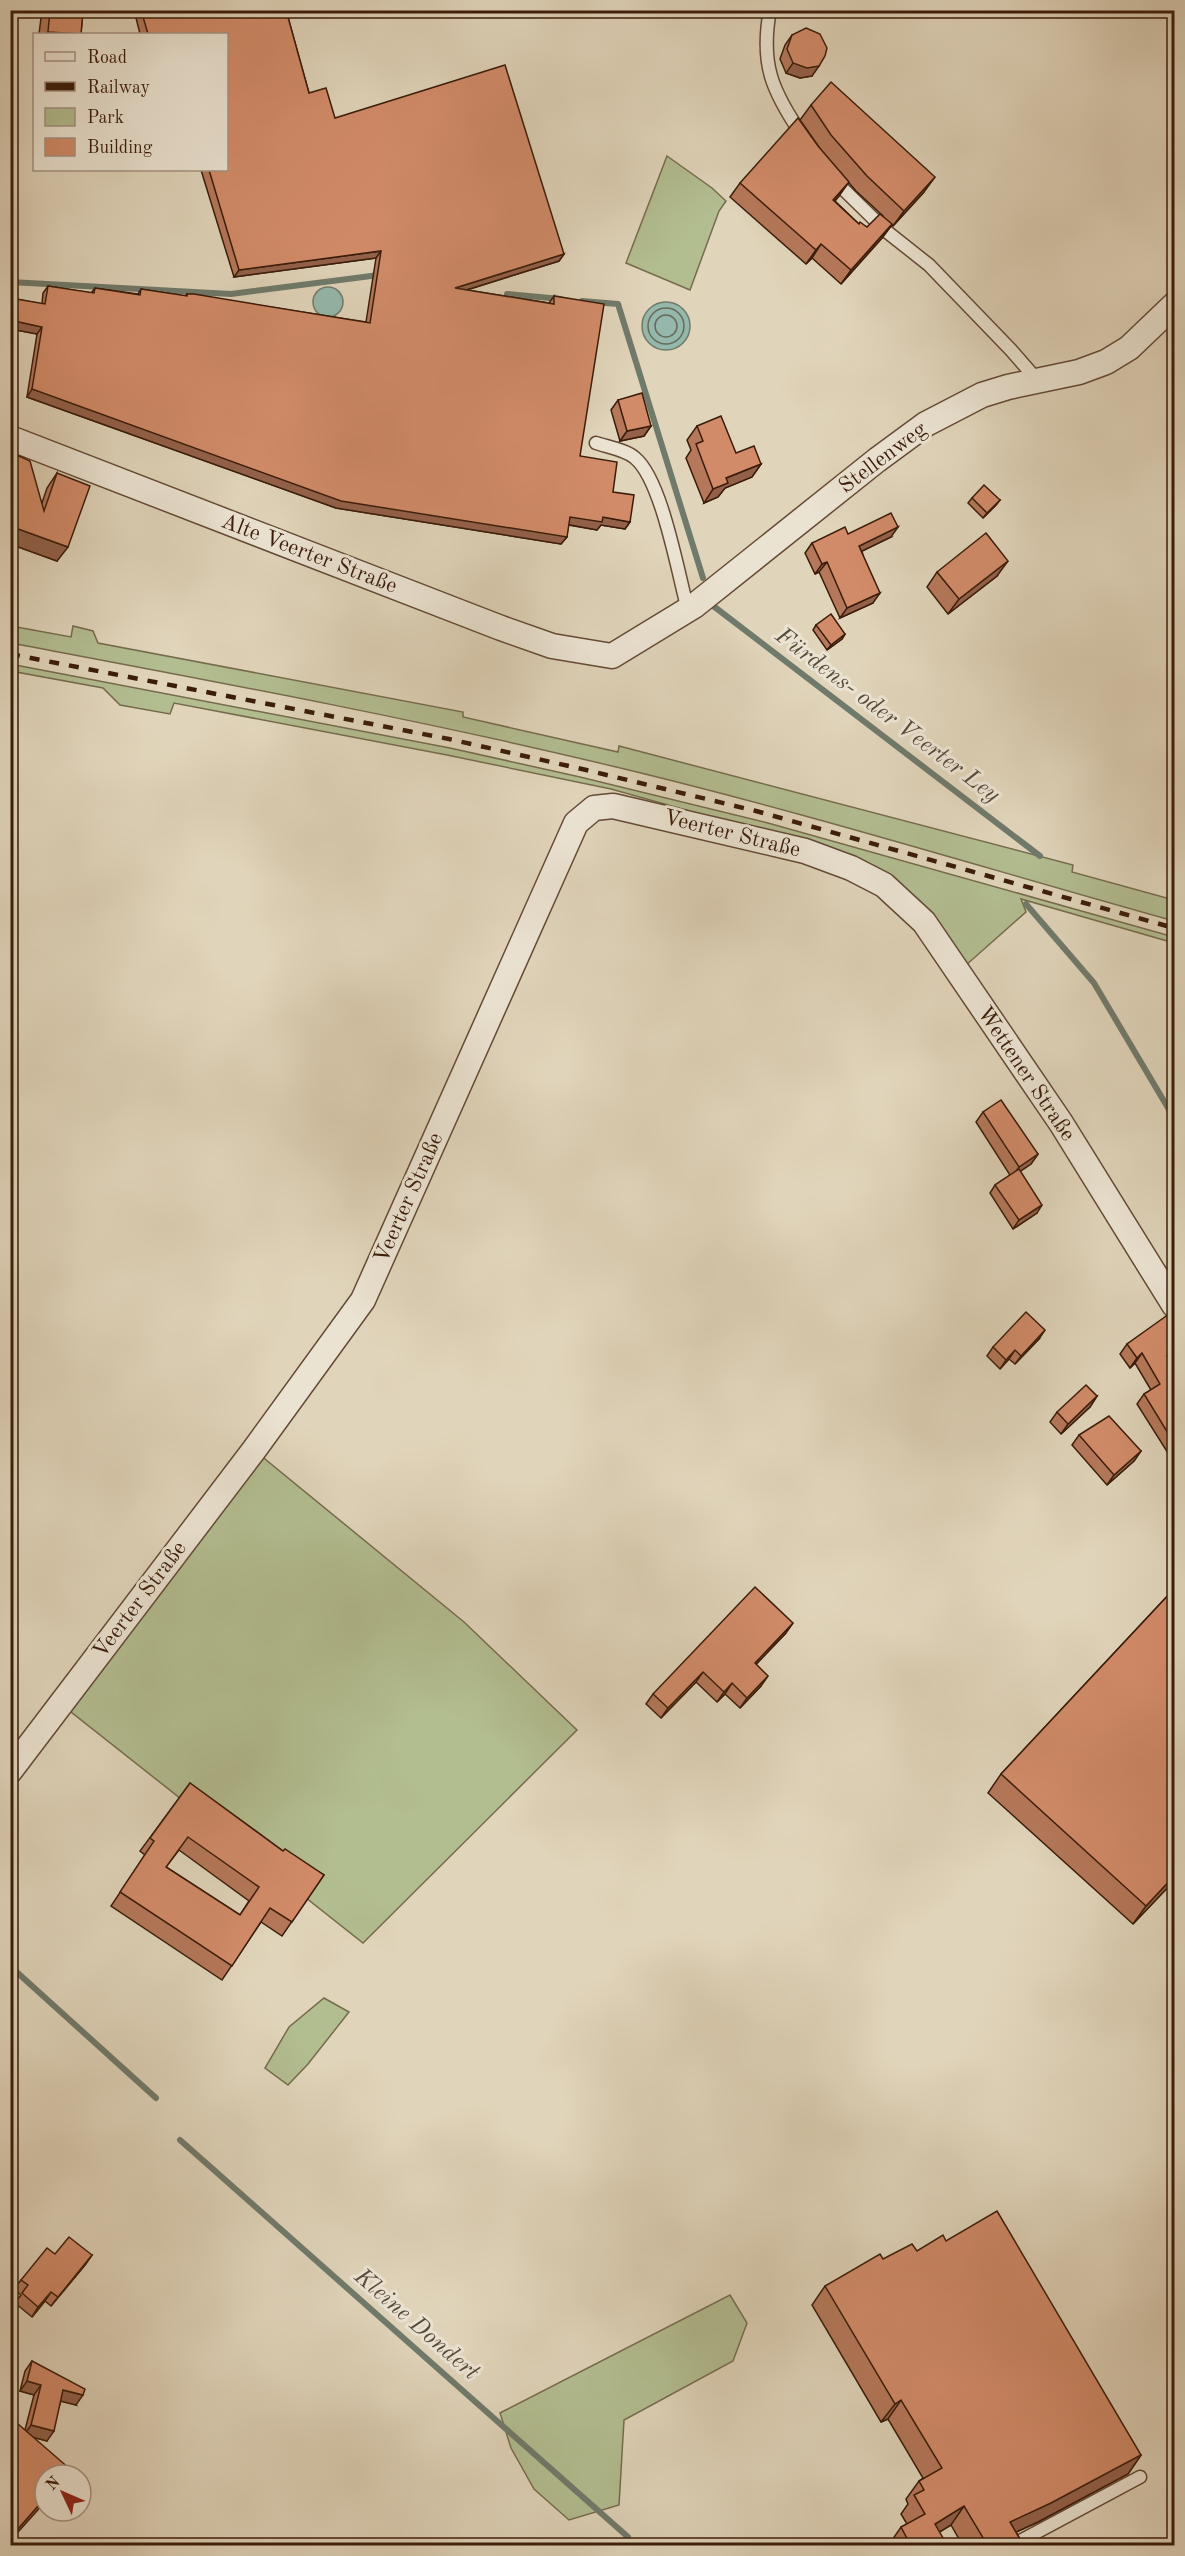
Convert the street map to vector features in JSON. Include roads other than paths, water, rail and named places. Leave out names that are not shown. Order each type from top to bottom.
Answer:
[{"type":"street","name":"Stellenweg","points":[[612,656],[687,610],[926,424],[982,395],[1078,372],[1106,362],[1129,348],[1174,305]]},
{"type":"street","name":"Alte Veerter Straße","points":[[10,438],[501,628],[552,646],[612,656]]},
{"type":"street","name":"Veerter Straße","points":[[10,1771],[247,1459],[363,1300],[576,823],[594,808],[613,806],[805,851],[851,868]]},
{"type":"street","name":"Wettener Straße","points":[[851,868],[884,885],[924,922],[1061,1123],[1174,1305]]},
{"type":"lane","points":[[770,10],[766,33],[767,65],[780,99],[807,142]]},
{"type":"lane","points":[[823,166],[833,179],[886,231],[929,265],[1011,350],[1038,382]]},
{"type":"lane","points":[[596,443],[633,456],[642,465],[657,495],[687,610]]},
{"type":"lane","points":[[1011,2546],[1140,2477]]},
{"type":"water","points":[[328,287],[338,292],[343,302],[338,312],[328,317],[318,312],[313,302],[318,292]]},
{"type":"water","points":[[661,302],[671,302],[686,312],[690,326],[686,340],[680,346],[671,350],[661,350],[646,340],[642,331],[642,321],[652,306]]},
{"type":"waterway","name":"Fürdens- oder Veerter Ley","points":[[10,282],[231,294],[379,275]]},
{"type":"waterway","name":"Fürdens- oder Veerter Ley","points":[[507,294],[560,299]]},
{"type":"waterway","name":"Fürdens- oder Veerter Ley","points":[[582,301],[618,304],[703,578]]},
{"type":"waterway","name":"Fürdens- oder Veerter Ley","points":[[712,605],[1040,856]]},
{"type":"waterway","name":"Fürdens- oder Veerter Ley","points":[[1026,904],[1094,983],[1174,1118]]},
{"type":"waterway","name":"Kleine Dondert","points":[[10,1966],[156,2098]]},
{"type":"waterway","name":"Kleine Dondert","points":[[180,2140],[628,2537]]},
{"type":"railway","points":[[10,654],[449,739],[582,769],[756,811],[1174,928]]}]
